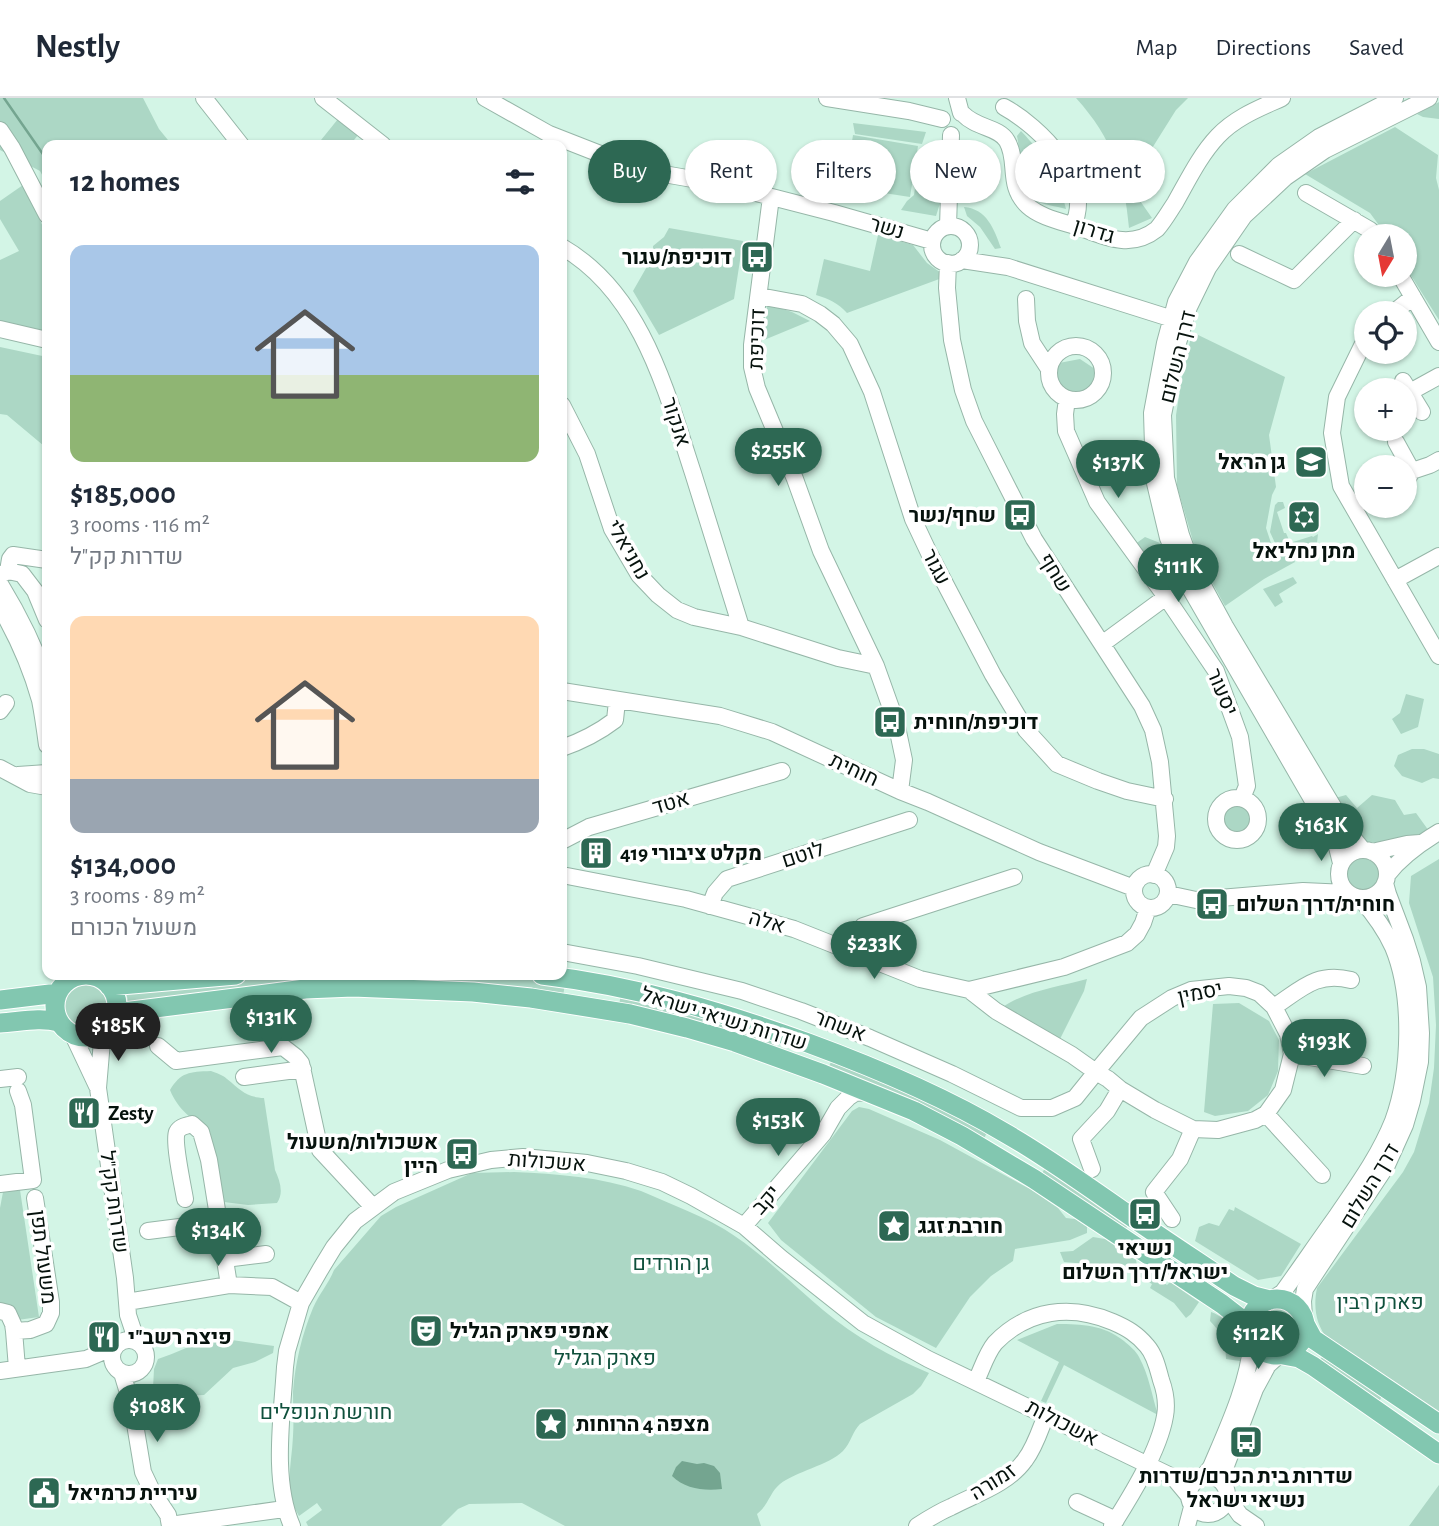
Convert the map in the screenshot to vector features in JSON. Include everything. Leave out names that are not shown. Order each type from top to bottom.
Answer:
[{"type":"main road","name":"שדרות נשיאי ישראל","points":[[567,979],[634,991],[717,1012],[842,1056],[922,1089],[983,1120],[1035,1151],[1234,1286],[1254,1296],[1271,1299]]},
{"type":"main road","points":[[0,1023],[50,1020],[82,1037],[92,1037],[110,1026],[116,1013],[116,998],[101,980]]},
{"type":"main road","points":[[0,1000],[65,983]]},
{"type":"main road","points":[[65,983],[55,1008],[66,1028]]},
{"type":"main road","name":"שדרות נשיאי ישראל","points":[[116,1013],[305,989],[353,987],[473,992],[578,1005],[653,1020],[734,1042],[830,1076],[914,1111],[962,1136],[1034,1179],[1222,1304],[1240,1318],[1250,1334]]},
{"type":"main road","points":[[1439,1424],[1313,1339],[1300,1311],[1289,1302],[1271,1299],[1255,1308],[1250,1317],[1250,1334],[1260,1350],[1298,1358],[1312,1366],[1439,1454]]},
{"type":"main road","points":[[1281,1355],[1295,1349],[1299,1344],[1305,1332],[1304,1321]]},
{"type":"street","points":[[204,98],[237,140]]},
{"type":"street","points":[[323,98],[377,140]]},
{"type":"street","name":"נשר","points":[[485,98],[564,140]]},
{"type":"street","name":"גדרון","points":[[827,98],[932,115],[955,109],[970,121],[998,132],[1006,140],[1010,148],[1014,181],[1024,203],[1039,213],[1122,240],[1148,235],[1163,222],[1205,153],[1224,130],[1246,115],[1282,98]]},
{"type":"street","name":"דרך השלום","points":[[1367,851],[1349,832],[1199,580],[1181,535],[1166,478],[1163,415],[1177,346],[1176,302],[1197,262],[1235,209],[1279,165],[1319,137],[1395,98]]},
{"type":"street","name":"דרך השלום","points":[[1340,866],[1335,839],[1187,583],[1168,537],[1154,479],[1152,413],[1177,321],[1189,307],[1208,268],[1244,216],[1286,177],[1325,150],[1429,98]]},
{"type":"street","points":[[1004,107],[1034,127],[1058,153],[1077,198],[1078,211],[1073,225]]},
{"type":"street","points":[[948,226],[957,134],[966,124],[955,109],[941,124],[943,130],[957,134],[984,127]]},
{"type":"street","points":[[0,130],[42,206]]},
{"type":"street","name":"נשר","points":[[567,141],[640,170],[685,178]]},
{"type":"street","points":[[1306,193],[1361,224]]},
{"type":"street","name":"נשר","points":[[777,199],[933,242]]},
{"type":"street","name":"דוכיפת","points":[[770,203],[752,345],[752,367],[757,388],[795,479],[821,551],[876,666],[897,722],[904,760],[900,792]]},
{"type":"street","points":[[1239,254],[1294,279],[1354,220]]},
{"type":"street","points":[[955,262],[968,254],[969,239],[965,232],[957,227],[948,226],[938,231],[933,242],[932,247],[940,260],[955,262],[1008,267],[1177,321]]},
{"type":"street","points":[[970,245],[1008,267]]},
{"type":"street","name":"אנקור","points":[[567,250],[606,282],[622,303],[649,349],[670,401],[741,627]]},
{"type":"street","name":"שחף","points":[[955,262],[947,288],[952,340],[963,390],[974,421],[1034,539],[1142,706],[1153,730],[1160,761],[1167,836],[1166,847],[1153,874]]},
{"type":"street","points":[[1407,287],[1439,342]]},
{"type":"street","name":"עגור","points":[[759,296],[802,304],[833,324],[850,344],[872,392],[913,519],[993,675],[1026,730],[1057,764],[1127,791],[1165,799]]},
{"type":"street","points":[[1408,301],[1413,297]]},
{"type":"street","points":[[1026,299],[1031,343],[1049,369]]},
{"type":"street","points":[[0,329],[42,339]]},
{"type":"street","points":[[1071,346],[1081,346],[1099,358],[1104,369],[1103,381],[1092,396],[1081,400],[1067,399],[1052,386],[1049,369],[1054,357],[1061,351],[1071,346]]},
{"type":"street","points":[[1354,362],[1337,397],[1332,432],[1341,486],[1354,500]]},
{"type":"street","points":[[1422,412],[1407,387],[1439,376]]},
{"type":"street","name":"יסעור","points":[[1067,399],[1066,431],[1097,502],[1216,671],[1240,737],[1247,786],[1242,798]]},
{"type":"street","name":"נחניאלי","points":[[567,415],[587,454],[612,529],[639,575],[658,595],[677,610],[694,618],[741,627],[838,658],[876,666]]},
{"type":"street","points":[[1396,442],[1401,455]]},
{"type":"street","points":[[1417,471],[1439,460]]},
{"type":"street","points":[[1366,518],[1395,580],[1438,652]]},
{"type":"street","points":[[42,559],[13,555],[3,576],[42,669]]},
{"type":"street","points":[[1395,580],[1439,556]]},
{"type":"street","points":[[3,576],[22,574],[35,591],[42,608]]},
{"type":"street","points":[[1102,644],[1166,597]]},
{"type":"street","points":[[0,607],[22,649],[42,714]]},
{"type":"street","name":"חוחית","points":[[567,692],[720,716],[772,732],[900,792],[1039,852],[1134,888]]},
{"type":"street","points":[[567,746],[599,732],[615,720],[617,701]]},
{"type":"street","name":"אטד","points":[[567,838],[589,827],[782,771]]},
{"type":"street","points":[[6,772],[42,774]]},
{"type":"street","points":[[6,772],[30,784],[42,786]]},
{"type":"street","name":"לוטם","points":[[710,906],[715,893],[727,879],[909,820]]},
{"type":"street","points":[[1168,894],[1196,900],[1303,891],[1375,895],[1395,864],[1420,843],[1439,832]]},
{"type":"street","points":[[1303,891],[1325,879],[1350,853],[1420,843]]},
{"type":"street","points":[[1367,851],[1382,859],[1386,879]]},
{"type":"street","points":[[1340,866],[1340,882],[1354,895]]},
{"type":"street","points":[[1153,874],[1166,884],[1168,894],[1158,907],[1148,908],[1138,903],[1134,888],[1143,876],[1153,874]]},
{"type":"street","name":"אלה","points":[[567,876],[686,899],[794,929],[920,979],[969,990],[1064,967],[1126,943],[1137,934],[1148,908]]},
{"type":"street","points":[[848,951],[863,926],[1014,877]]},
{"type":"street","name":"דרך השלום","points":[[1304,1321],[1304,1289],[1387,1165],[1401,1135],[1412,1101],[1420,1062],[1418,987],[1412,961],[1388,894],[1386,879]]},
{"type":"street","name":"דרך השלום","points":[[1271,1299],[1283,1292],[1374,1160],[1393,1119],[1401,1088],[1407,1031],[1404,989],[1398,960],[1375,916],[1354,895]]},
{"type":"street","name":"אשחר","points":[[567,954],[638,966],[749,993],[870,1038],[1021,1108],[1052,1108],[1075,1098],[1096,1072]]},
{"type":"street","points":[[969,990],[996,1012],[1056,1046],[1155,1110],[1193,1129],[1218,1130],[1255,1120],[1266,1114],[1283,1090],[1292,1054],[1288,1034],[1275,1007],[1314,980],[1338,976],[1351,980]]},
{"type":"street","name":"יסמין","points":[[1096,1072],[1141,1017],[1171,998],[1191,990],[1229,986],[1246,988],[1259,993],[1275,1007]]},
{"type":"street","points":[[66,1028],[98,1088]]},
{"type":"street","points":[[98,1088],[105,1031]]},
{"type":"street","points":[[158,1046],[176,1061],[283,1047],[296,1057],[303,1069],[320,1150],[373,1207]]},
{"type":"street","points":[[1292,1054],[1363,1066]]},
{"type":"street","points":[[244,1077],[303,1069]]},
{"type":"street","points":[[830,1076],[839,1094],[838,1108]]},
{"type":"street","name":"משעול תפן","points":[[0,1079],[18,1084],[33,1180],[0,1184]]},
{"type":"street","name":"שדרות קק\"ל","points":[[98,1088],[127,1308]]},
{"type":"street","points":[[1092,1169],[1081,1139],[1107,1111],[1120,1089]]},
{"type":"street","name":"יקב","points":[[744,1226],[823,1133],[838,1108],[855,1093],[868,1092]]},
{"type":"street","points":[[1266,1114],[1322,1175]]},
{"type":"street","points":[[185,1199],[176,1142],[177,1132],[192,1124],[201,1132],[209,1160],[229,1285]]},
{"type":"street","points":[[1171,1219],[1154,1192],[1180,1159],[1193,1129]]},
{"type":"street","name":"אשכולות","points":[[292,1526],[285,1509],[280,1472],[287,1351],[301,1303],[334,1247],[355,1221],[394,1192],[448,1170],[491,1160],[523,1157],[587,1163],[662,1182],[744,1226],[863,1323],[928,1359],[1173,1478],[1201,1478]]},
{"type":"street","name":"משעול תפן","points":[[13,1331],[30,1330],[46,1324],[51,1313],[35,1198]]},
{"type":"street","points":[[148,1231],[219,1222]]},
{"type":"street","points":[[225,1259],[266,1254]]},
{"type":"street","points":[[127,1308],[229,1285],[272,1287],[301,1303]]},
{"type":"street","points":[[127,1308],[137,1342]]},
{"type":"street","points":[[127,1308],[111,1358],[132,1406],[143,1472],[168,1515],[170,1526],[285,1509]]},
{"type":"street","name":"משעול תפן","points":[[0,1311],[8,1313],[13,1324],[17,1368]]},
{"type":"street","points":[[976,1381],[994,1345],[1017,1326],[1061,1311],[1095,1315],[1131,1330],[1149,1348],[1165,1392],[1166,1415],[1147,1465],[1114,1523],[1077,1502]]},
{"type":"street","points":[[1187,1526],[1193,1484],[1211,1467],[1244,1384],[1251,1354],[1250,1334]]},
{"type":"street","points":[[0,1371],[86,1359],[126,1339],[143,1347],[146,1357],[139,1371],[132,1406]]},
{"type":"street","points":[[1211,1517],[1222,1507],[1225,1491],[1224,1471],[1255,1389],[1268,1365],[1281,1355]]},
{"type":"street","points":[[86,1359],[128,1374],[139,1371]]},
{"type":"street","name":"זמורה","points":[[917,1526],[995,1485],[1014,1472],[1025,1461],[1046,1415]]},
{"type":"street","name":"אשכולות","points":[[1173,1478],[1190,1501]]},
{"type":"street","points":[[1201,1478],[1215,1478],[1240,1515],[1256,1526]]},
{"type":"street","points":[[1190,1501],[1201,1513],[1211,1517],[1240,1515]]},
{"type":"green space","points":[[0,98],[143,98],[168,140],[42,140],[42,175],[40,171],[0,150]]},
{"type":"green space","points":[[1076,98],[1188,98],[1176,110],[1157,140],[1106,140]]},
{"type":"green space","points":[[1439,102],[1439,119],[1417,114]]},
{"type":"green space","points":[[338,119],[358,135],[354,140],[321,140]]},
{"type":"green space","points":[[853,123],[926,132],[923,140],[910,140],[910,142],[855,134]]},
{"type":"green space","points":[[1395,127],[1438,155],[1436,178],[1439,190],[1439,320],[1418,287],[1418,224],[1378,224],[1370,213],[1305,174]]},
{"type":"green space","points":[[1021,131],[1029,140],[1017,140]]},
{"type":"green space","points":[[853,135],[883,140],[852,140]]},
{"type":"green space","points":[[896,142],[910,145],[910,197],[896,195]]},
{"type":"green space","points":[[23,185],[42,225],[42,332],[0,321],[0,260],[19,251],[0,219],[0,201]]},
{"type":"green space","points":[[910,198],[910,203],[940,203],[936,216],[901,210]]},
{"type":"green space","points":[[1042,203],[1064,203],[1066,209]]},
{"type":"green space","points":[[1126,203],[1142,203],[1152,218],[1129,228]]},
{"type":"green space","points":[[964,207],[984,216],[1001,248],[995,249],[980,227],[967,216]]},
{"type":"green space","points":[[669,228],[743,241],[734,299],[659,335],[633,291],[653,256],[653,246],[664,237]]},
{"type":"green space","points":[[878,235],[913,245],[927,263],[941,273],[942,278],[847,313],[833,302],[816,295],[824,259],[870,271]]},
{"type":"green space","points":[[767,304],[792,312],[810,321],[764,340]]},
{"type":"green space","points":[[1192,332],[1285,377],[1269,435],[1276,487],[1266,528],[1272,546],[1290,553],[1295,562],[1264,579],[1225,606],[1197,555],[1177,486],[1176,415]]},
{"type":"green space","points":[[0,347],[42,356],[42,444],[7,415],[0,414]]},
{"type":"green space","points":[[1080,359],[1095,369],[1092,389],[1073,394],[1055,385],[1059,363]]},
{"type":"green space","points":[[1283,502],[1285,508],[1277,512],[1289,540],[1283,546],[1275,543],[1270,532],[1275,505]]},
{"type":"green space","points":[[1318,534],[1317,543],[1301,553],[1286,548],[1293,542]]},
{"type":"green space","points":[[1145,537],[1160,543],[1150,565],[1124,552]]},
{"type":"green space","points":[[1293,577],[1297,583],[1279,594],[1283,602],[1275,607],[1263,589]]},
{"type":"green space","points":[[1406,694],[1424,699],[1418,727],[1401,734],[1392,719],[1400,713]]},
{"type":"green space","points":[[1412,749],[1424,749],[1439,754],[1439,779],[1433,778],[1422,783],[1402,776],[1394,766],[1398,755]]},
{"type":"green space","points":[[1346,795],[1357,808],[1372,795],[1395,800],[1404,815],[1416,813],[1429,831],[1395,844],[1365,842],[1343,816],[1335,798]]},
{"type":"green space","points":[[1238,802],[1254,812],[1251,832],[1243,835],[1232,833],[1221,826],[1220,812],[1228,803]]},
{"type":"green space","points":[[1364,857],[1377,862],[1382,875],[1377,888],[1364,893],[1351,888],[1346,875],[1351,862]]},
{"type":"green space","name":"פארק רבין","points":[[1439,859],[1439,1414],[1328,1339],[1318,1322],[1315,1302],[1317,1288],[1403,1172],[1414,1152],[1429,1103],[1436,1025],[1433,977],[1409,903],[1411,876]]},
{"type":"green space","points":[[1087,979],[1084,991],[1060,1039],[1000,1009],[1030,994]]},
{"type":"green space","points":[[245,980],[306,980],[129,1006],[126,992]]},
{"type":"green space","points":[[536,980],[565,983],[563,997],[356,981]]},
{"type":"green space","points":[[86,984],[102,991],[109,1007],[102,1023],[86,1030],[70,1023],[63,1007],[70,991]]},
{"type":"green space","points":[[621,993],[776,1038],[773,1048],[619,1006]]},
{"type":"green space","points":[[1239,1003],[1269,1021],[1279,1040],[1278,1071],[1268,1095],[1248,1111],[1215,1116],[1204,1112],[1213,1004]]},
{"type":"green space","points":[[832,1059],[988,1130],[983,1141],[828,1069]]},
{"type":"green space","points":[[211,1071],[224,1076],[240,1090],[264,1098],[280,1187],[277,1203],[248,1205],[224,1202],[210,1132],[182,1109],[170,1090],[186,1074]]},
{"type":"green space","name":"חורבת זגג","points":[[859,1107],[940,1140],[1030,1189],[1058,1208],[1066,1218],[1075,1219],[1087,1227],[1087,1233],[1070,1240],[1015,1249],[1013,1261],[991,1276],[970,1297],[936,1348],[876,1317],[781,1240],[768,1223],[852,1111]]},
{"type":"green space","points":[[1046,1166],[1129,1223],[1124,1232],[1040,1177]]},
{"type":"green space","name":"פארק הגליל","points":[[514,1172],[610,1182],[641,1191],[706,1220],[750,1247],[823,1310],[861,1338],[929,1373],[913,1394],[860,1424],[846,1448],[837,1456],[780,1484],[757,1514],[761,1526],[565,1526],[522,1503],[469,1504],[458,1509],[441,1526],[308,1526],[306,1522],[322,1510],[317,1503],[299,1516],[291,1497],[294,1381],[309,1318],[334,1270],[381,1216],[396,1207],[472,1173]]},
{"type":"green space","points":[[20,1190],[39,1317],[3,1322],[0,1303],[0,1208],[3,1192]]},
{"type":"green space","points":[[1235,1207],[1301,1244],[1281,1276],[1258,1280],[1195,1241],[1199,1227],[1209,1223],[1219,1226],[1229,1209],[1234,1211]]},
{"type":"green space","points":[[1093,1237],[1105,1239],[1136,1260],[1143,1270],[1151,1269],[1161,1276],[1159,1279],[1167,1285],[1170,1282],[1199,1302],[1191,1314],[1186,1318],[1174,1303],[1150,1288],[1152,1284],[1125,1268],[1118,1270],[1064,1262],[1060,1252],[1073,1251]]},
{"type":"green space","points":[[1277,1308],[1291,1313],[1296,1327],[1291,1341],[1277,1346],[1263,1341],[1258,1327],[1263,1313]]},
{"type":"green space","points":[[1211,1312],[1218,1315],[1234,1331],[1239,1345],[1240,1361],[1226,1359],[1222,1338],[1210,1321]]},
{"type":"green space","points":[[1057,1324],[1101,1329],[1131,1347],[1145,1371],[1158,1415],[1064,1365],[1046,1403],[1041,1401],[1059,1362],[1017,1340]]},
{"type":"green space","points":[[211,1337],[274,1346],[273,1353],[255,1362],[233,1368],[204,1395],[164,1397],[153,1388],[154,1369],[158,1359]]},
{"type":"green space","points":[[1324,1354],[1383,1394],[1378,1404],[1318,1363]]},
{"type":"green space","points":[[1439,1485],[1439,1526],[1409,1526]]},
{"type":"shaded area","points":[[682,1461],[714,1466],[720,1473],[722,1489],[695,1488],[677,1480],[672,1476]]},
{"type":"waterway","points":[[4,98],[42,153]]},
{"type":"place","name":"דוכיפת/עגור","points":[[757,257]]},
{"type":"place","name":"גן הראל","points":[[1311,462]]},
{"type":"place","name":"שחף/נשר","points":[[1020,515]]},
{"type":"place","name":"מתן נחליאל","points":[[1304,517]]},
{"type":"place","name":"דוכיפת/חוחית","points":[[890,722]]},
{"type":"place","name":"מקלט ציבורי 419","points":[[596,853]]},
{"type":"place","name":"חוחית/דרך השלום","points":[[1212,904]]},
{"type":"place","name":"Zesty","points":[[84,1113]]},
{"type":"place","name":"אשכולות/משעול היין","points":[[462,1154]]},
{"type":"place","name":"נשיאי ישראל/דרך השלום","points":[[1145,1214]]},
{"type":"place","name":"חורבת זגג","points":[[894,1226]]},
{"type":"place","name":"אמפי פארק הגליל","points":[[426,1331]]},
{"type":"place","name":"פיצה רשב\"י","points":[[104,1337]]},
{"type":"place","name":"מצפה 4 הרוחות","points":[[551,1424]]},
{"type":"place","name":"שדרות בית הכרם/שדרות נשיאי ישראל","points":[[1246,1442]]},
{"type":"place","name":"עיריית כרמיאל","points":[[44,1493]]},
{"type":"park label","name":"גן הורדים","points":[[671,1263]]},
{"type":"park label","name":"חורשת הנופלים","points":[[326,1412]]}]
